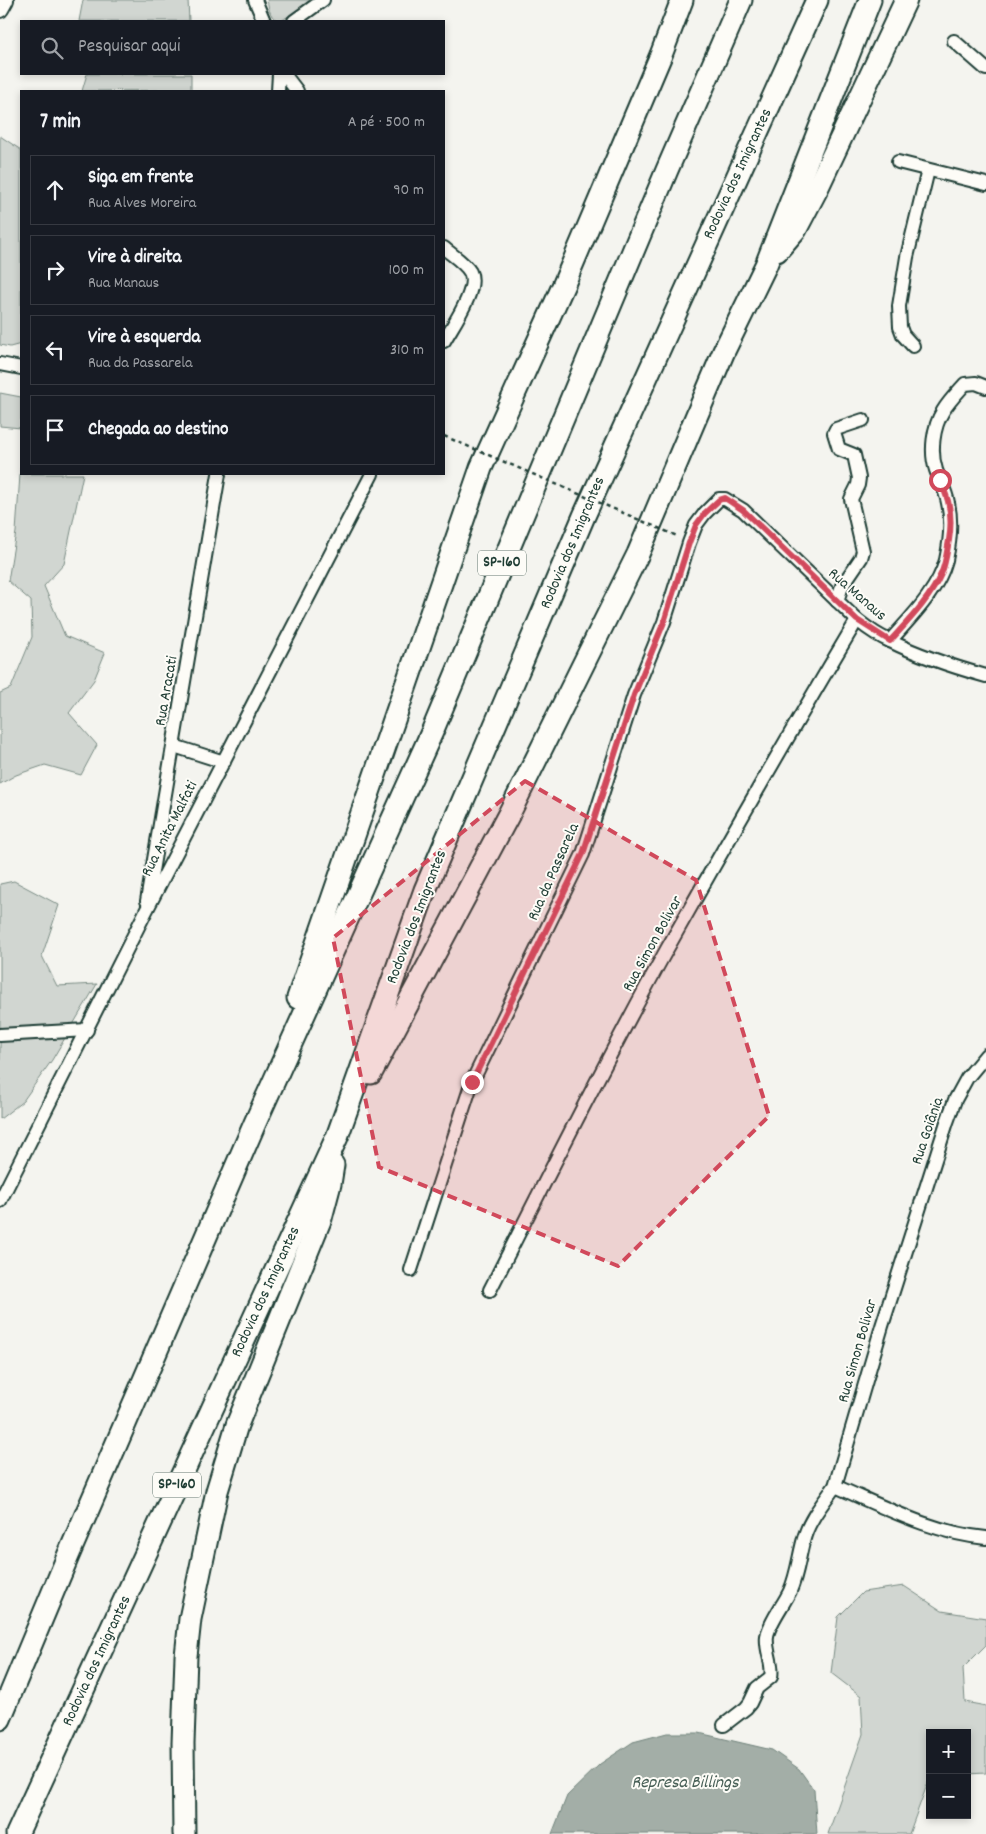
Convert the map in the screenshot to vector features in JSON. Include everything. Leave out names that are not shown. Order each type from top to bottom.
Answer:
[{"type":"highway","points":[[255,1123],[481,468],[564,284],[661,55],[682,0]]},
{"type":"highway","name":"SP-160","points":[[0,1719],[68,1556],[255,1123],[432,732],[663,179],[741,0]]},
{"type":"highway","name":"Rodovia dos Imigrantes","points":[[17,1834],[337,1137],[429,882],[588,507],[817,0]]},
{"type":"highway","points":[[184,1834],[183,1693],[187,1647],[190,1619],[217,1491],[236,1425],[321,1218],[330,1184],[337,1137],[509,814],[629,572],[724,351],[766,265],[870,0]]},
{"type":"highway","points":[[766,265],[796,229],[805,213],[906,0]]},
{"type":"main road","points":[[0,9],[5,0]]},
{"type":"street","points":[[255,0],[264,20]]},
{"type":"street","points":[[295,20],[323,0]]},
{"type":"street","points":[[954,41],[986,69]]},
{"type":"street","points":[[278,90],[279,75]]},
{"type":"street","points":[[285,75],[296,90]]},
{"type":"street","points":[[898,162],[986,184]]},
{"type":"street","points":[[913,346],[903,335],[900,327],[899,306],[907,257],[928,170]]},
{"type":"street","points":[[445,249],[469,270],[472,275],[471,288],[467,299],[445,339]]},
{"type":"street","points":[[0,364],[20,368]]},
{"type":"street","points":[[890,641],[912,616],[934,586],[946,560],[950,533],[948,502],[935,468],[933,446],[939,419],[944,409],[965,384],[976,382],[986,387]]},
{"type":"street","points":[[836,601],[842,586],[861,558],[863,550],[851,499],[859,478],[854,455],[839,449],[834,433],[836,429],[863,420]]},
{"type":"street","name":"Rua Aracati","points":[[145,913],[219,475]]},
{"type":"street","name":"Rua Anita Malfati","points":[[0,1201],[88,1030],[145,913],[371,475]]},
{"type":"street","name":"Rua da Passarela","points":[[411,1270],[472,1082],[583,854],[634,695],[664,622],[696,525],[714,503],[722,498],[731,501]]},
{"type":"street","name":"Rua Manaus","points":[[731,501],[743,510],[857,620],[890,641],[965,670],[986,676]]},
{"type":"street","name":"Rua Simon Bolivar","points":[[490,1290],[666,951],[857,620]]},
{"type":"street","points":[[174,746],[224,762]]},
{"type":"street","points":[[0,1035],[88,1030]]},
{"type":"street","name":"Rua Goiânia","points":[[913,1225],[956,1100],[967,1078],[986,1055]]},
{"type":"street","name":"Rua Simon Bolivar","points":[[724,1725],[746,1708],[757,1688],[771,1677],[772,1671],[767,1651],[767,1633],[790,1591],[810,1524],[835,1486],[913,1225]]},
{"type":"street","points":[[835,1486],[931,1527],[971,1537],[986,1538]]},
{"type":"path","points":[[445,436],[677,536]]},
{"type":"highlighted area","points":[[525,781],[696,880],[769,1116],[618,1266],[379,1167],[333,938]]},
{"type":"shaded area","points":[[83,0],[188,0],[189,20],[79,20]]},
{"type":"shaded area","points":[[267,0],[313,0],[283,20],[274,19],[269,10]]},
{"type":"shaded area","points":[[87,75],[191,75],[191,90],[82,90]]},
{"type":"shaded area","points":[[0,136],[20,149],[20,344],[10,347],[0,345]]},
{"type":"shaded area","points":[[0,393],[20,397],[20,428],[0,426]]},
{"type":"shaded area","points":[[20,474],[83,475],[64,564],[44,586],[65,636],[105,653],[94,680],[69,713],[97,745],[81,775],[45,765],[16,775],[0,784],[0,693],[11,688],[32,637],[31,601],[8,581],[16,532]]},
{"type":"shaded area","points":[[14,881],[59,905],[42,956],[57,986],[97,984],[52,1060],[23,1101],[0,1119],[0,884]]},
{"type":"shaded area","points":[[904,1586],[942,1611],[986,1618],[986,1645],[963,1668],[965,1702],[986,1706],[986,1773],[971,1774],[971,1729],[926,1729],[926,1788],[909,1834],[828,1834],[863,1734],[861,1696],[831,1673],[838,1617],[863,1592]]},
{"type":"water","name":"Represa Billings","points":[[667,1733],[699,1733],[772,1750],[799,1769],[814,1790],[817,1834],[552,1834],[567,1796],[600,1764],[633,1742]]},
{"type":"route","points":[[472,1082],[583,854],[634,695],[664,622],[696,525],[705,513],[714,503],[722,498],[731,501],[743,510],[857,620],[873,632],[890,641],[912,616],[934,586],[946,560],[950,520],[948,502],[940,480]]}]
